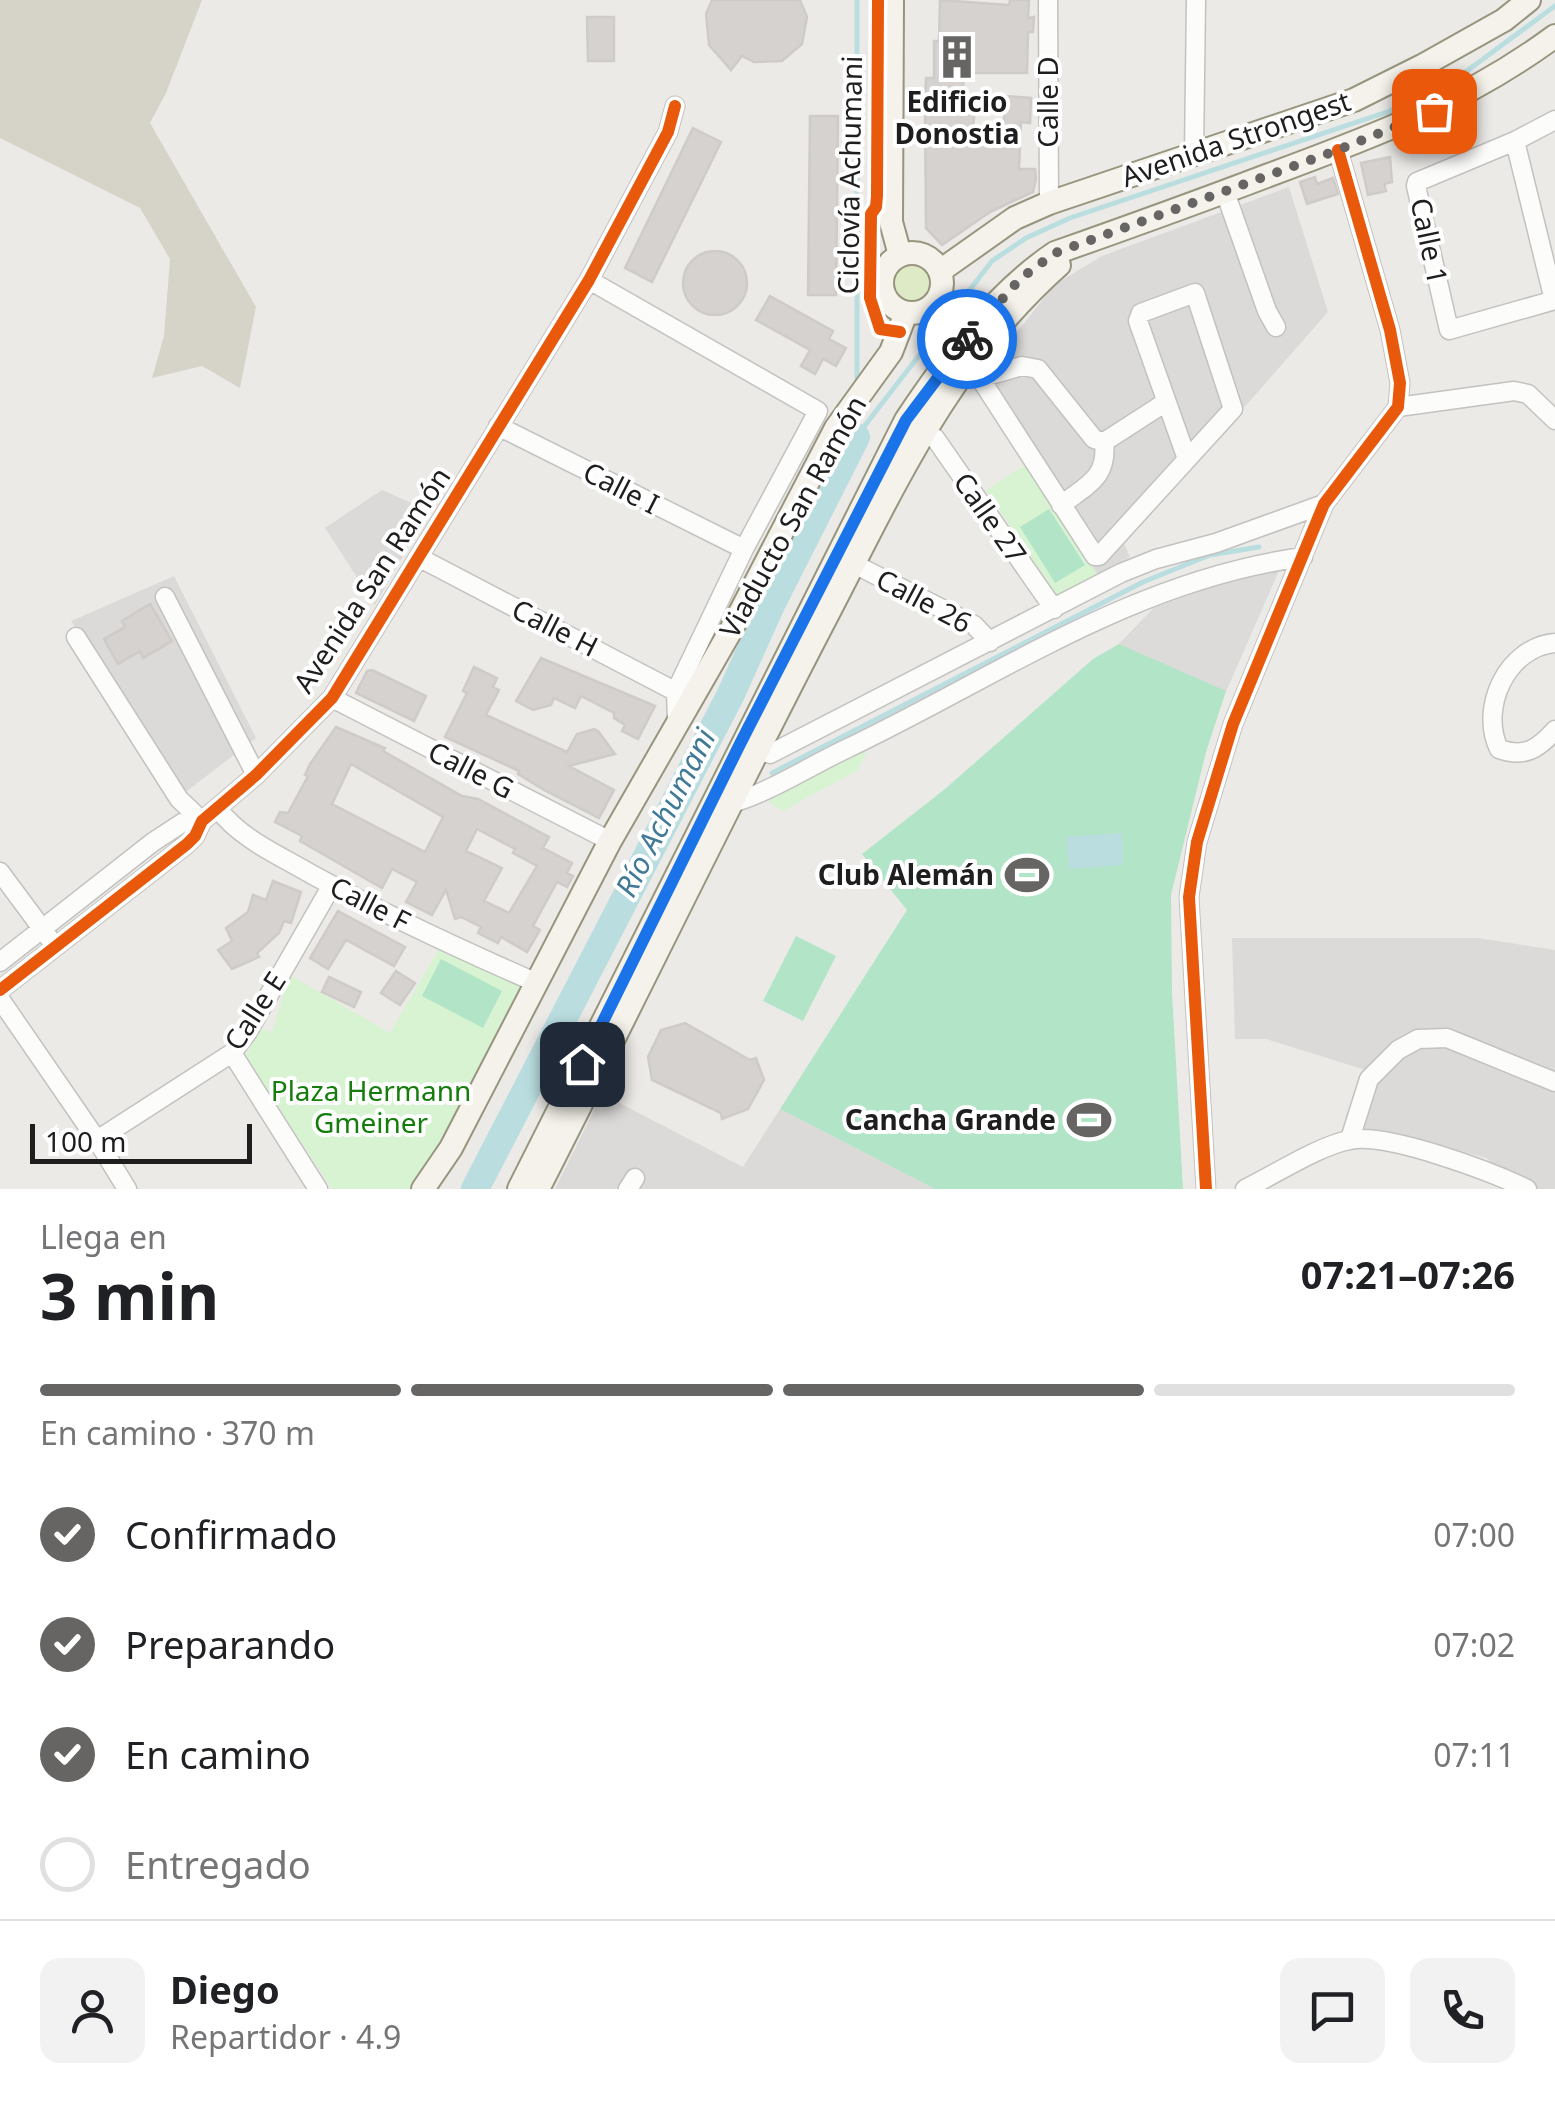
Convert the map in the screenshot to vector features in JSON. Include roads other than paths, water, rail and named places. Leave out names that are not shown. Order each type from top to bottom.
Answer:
[{"type":"street","points":[[892,0],[891,222],[900,256]]},
{"type":"street","name":"Calle D","points":[[1048,0],[1049,203]]},
{"type":"street","points":[[1194,153],[1196,0]]},
{"type":"street","name":"Avenida Strongest","points":[[940,271],[1015,218],[1049,203],[1354,100],[1504,20],[1530,0]]},
{"type":"street","points":[[538,1189],[748,748],[915,425],[1047,275],[1089,241],[1434,111],[1555,36]]},
{"type":"street","name":"Avenida San Ramón","points":[[0,990],[187,844],[196,836],[202,821],[256,775],[332,698],[589,280],[668,132],[674,106]]},
{"type":"street","name":"Calle 1","points":[[1554,300],[1449,330],[1416,191],[1417,182],[1555,120]]},
{"type":"street","points":[[1515,141],[1554,300]]},
{"type":"street","points":[[1206,1189],[1189,896],[1192,860],[1233,724],[1324,504],[1398,407],[1400,383],[1390,330],[1338,150]]},
{"type":"street","points":[[1226,192],[1266,311],[1276,327]]},
{"type":"street","points":[[923,255],[940,271],[943,280],[938,300],[923,311],[906,312],[891,304],[882,288],[886,268],[900,256],[923,255]]},
{"type":"street","points":[[589,280],[818,411],[744,550],[683,695]]},
{"type":"street","points":[[966,368],[1095,556],[1099,556],[1234,409],[1196,293],[1138,316],[1187,459]]},
{"type":"street","name":"Viaducto San Ramón","points":[[423,1189],[451,1148],[535,982],[677,721],[683,695],[730,632],[836,428],[891,352],[906,312]]},
{"type":"street","points":[[966,368],[1038,368],[1094,439],[1104,442],[1166,402]]},
{"type":"street","points":[[1398,407],[1514,391],[1528,394],[1555,420]]},
{"type":"street","name":"Calle 27","points":[[915,425],[935,438],[1054,609]]},
{"type":"street","name":"Calle I","points":[[498,426],[744,550]]},
{"type":"street","points":[[1061,504],[1095,479],[1104,467],[1104,442]]},
{"type":"street","points":[[748,748],[770,754],[1120,573],[1324,504]]},
{"type":"street","points":[[722,801],[1144,598],[1230,570],[1303,557]]},
{"type":"street","name":"Calle H","points":[[420,558],[683,695]]},
{"type":"street","name":"Calle 26","points":[[846,560],[974,624],[990,642]]},
{"type":"street","points":[[165,597],[256,775]]},
{"type":"street","points":[[76,637],[179,799],[202,821]]},
{"type":"street","points":[[1555,643],[1531,650],[1516,662],[1497,689],[1492,723],[1499,749],[1514,754],[1540,748],[1555,730]]},
{"type":"street","name":"Calle G","points":[[332,698],[610,841]]},
{"type":"street","name":"Calle F","points":[[217,808],[247,838],[332,885],[444,943],[535,982]]},
{"type":"street","name":"Avenida San Ramón","points":[[0,962],[152,842],[182,823],[202,821]]},
{"type":"street","points":[[0,872],[55,946]]},
{"type":"street","name":"Calle E","points":[[98,1140],[232,1052],[247,1033],[332,885]]},
{"type":"street","points":[[519,1189],[643,965]]},
{"type":"street","points":[[0,1000],[98,1140],[127,1189]]},
{"type":"street","points":[[1350,1139],[1369,1079],[1398,1050],[1418,1039],[1447,1038],[1555,1082]]},
{"type":"street","points":[[232,1052],[318,1189]]},
{"type":"street","points":[[1245,1189],[1350,1139],[1399,1146],[1450,1160],[1527,1189]]},
{"type":"water","points":[[1122,833],[1123,865],[1069,869],[1066,837]]},
{"type":"waterway","points":[[857,0],[857,384]]},
{"type":"waterway","points":[[856,437],[992,261],[1026,238],[1070,218],[1390,111],[1460,76],[1555,6]]},
{"type":"waterway","name":"Río Achumani","points":[[475,1189],[731,694],[856,437]]},
{"type":"waterway","points":[[772,773],[1143,582],[1210,555],[1259,547]]},
{"type":"place","name":"Edificio Donostia","points":[[957,57]]},
{"type":"place","name":"Club Alemán","points":[[1027,875]]},
{"type":"place","name":"Cancha Grande","points":[[1089,1120]]},
{"type":"park label","name":"Plaza Hermann Gmeiner","points":[[371,1107]]}]
